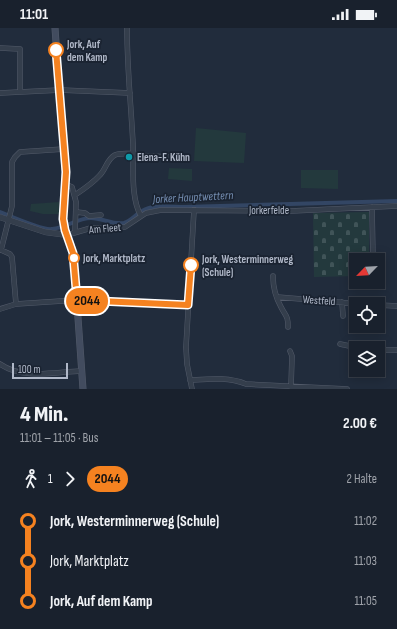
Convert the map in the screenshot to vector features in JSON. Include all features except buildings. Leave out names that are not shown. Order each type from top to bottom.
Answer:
[{"type":"main road","points":[[55,28],[64,149],[64,226],[73,253],[83,389]]},
{"type":"street","points":[[127,28],[134,154],[133,189],[140,214]]},
{"type":"street","points":[[0,48],[20,49],[20,92]]},
{"type":"street","points":[[0,93],[60,90],[130,93]]},
{"type":"street","points":[[16,304],[12,257],[10,254],[1,250],[12,203],[12,162],[20,152],[64,149]]},
{"type":"street","points":[[75,195],[101,174],[110,158],[117,154],[169,157]]},
{"type":"street","points":[[65,184],[72,187],[75,195],[75,232]]},
{"type":"street","points":[[372,206],[373,253]]},
{"type":"street","name":"Jorkerfelde","points":[[140,214],[161,210],[291,211],[397,206]]},
{"type":"street","points":[[192,389],[187,364],[186,347],[194,210]]},
{"type":"street","points":[[76,212],[85,213],[89,216],[101,215]]},
{"type":"street","name":"Am Fleet","points":[[67,235],[91,228],[125,227],[140,214]]},
{"type":"street","points":[[0,217],[9,217],[45,232],[67,235]]},
{"type":"street","points":[[273,276],[273,287],[281,307],[288,316],[288,327]]},
{"type":"street","name":"Westfeld","points":[[277,297],[349,303]]},
{"type":"street","points":[[0,309],[16,304],[77,300],[188,305]]},
{"type":"street","points":[[342,302],[343,316]]},
{"type":"street","points":[[385,305],[397,306]]},
{"type":"street","points":[[340,344],[349,346]]},
{"type":"street","points":[[385,350],[397,350]]},
{"type":"street","points":[[290,351],[292,356],[291,387]]},
{"type":"street","points":[[0,364],[13,371],[28,374],[81,371]]},
{"type":"street","points":[[190,380],[226,379],[235,380],[246,384],[347,389]]},
{"type":"green space","points":[[196,128],[246,133],[244,163],[194,161]]},
{"type":"green space","points":[[169,168],[192,169],[192,181],[168,179]]},
{"type":"green space","points":[[301,170],[338,170],[338,189],[301,188]]},
{"type":"green space","points":[[59,202],[59,214],[43,214],[30,211],[31,204]]},
{"type":"green space","points":[[369,212],[369,253],[349,253],[349,276],[314,277],[313,213]]},
{"type":"waterway","name":"Jorker Hauptwettern","points":[[0,212],[35,226],[52,229],[86,218],[124,223],[142,211],[152,207],[397,201]]},
{"type":"bus line","name":"2044","points":[[56,50],[66,172],[63,201],[63,224],[73,253],[77,300],[188,305],[191,265]]},
{"type":"place","name":"Jork, Auf dem Kamp","points":[[56,50]]},
{"type":"place","name":"Elena-F. Kühn","points":[[129,157]]},
{"type":"place","name":"Jork, Marktplatz","points":[[74,258]]},
{"type":"place","name":"Jork, Westerminnerweg (Schule)","points":[[191,265]]}]
